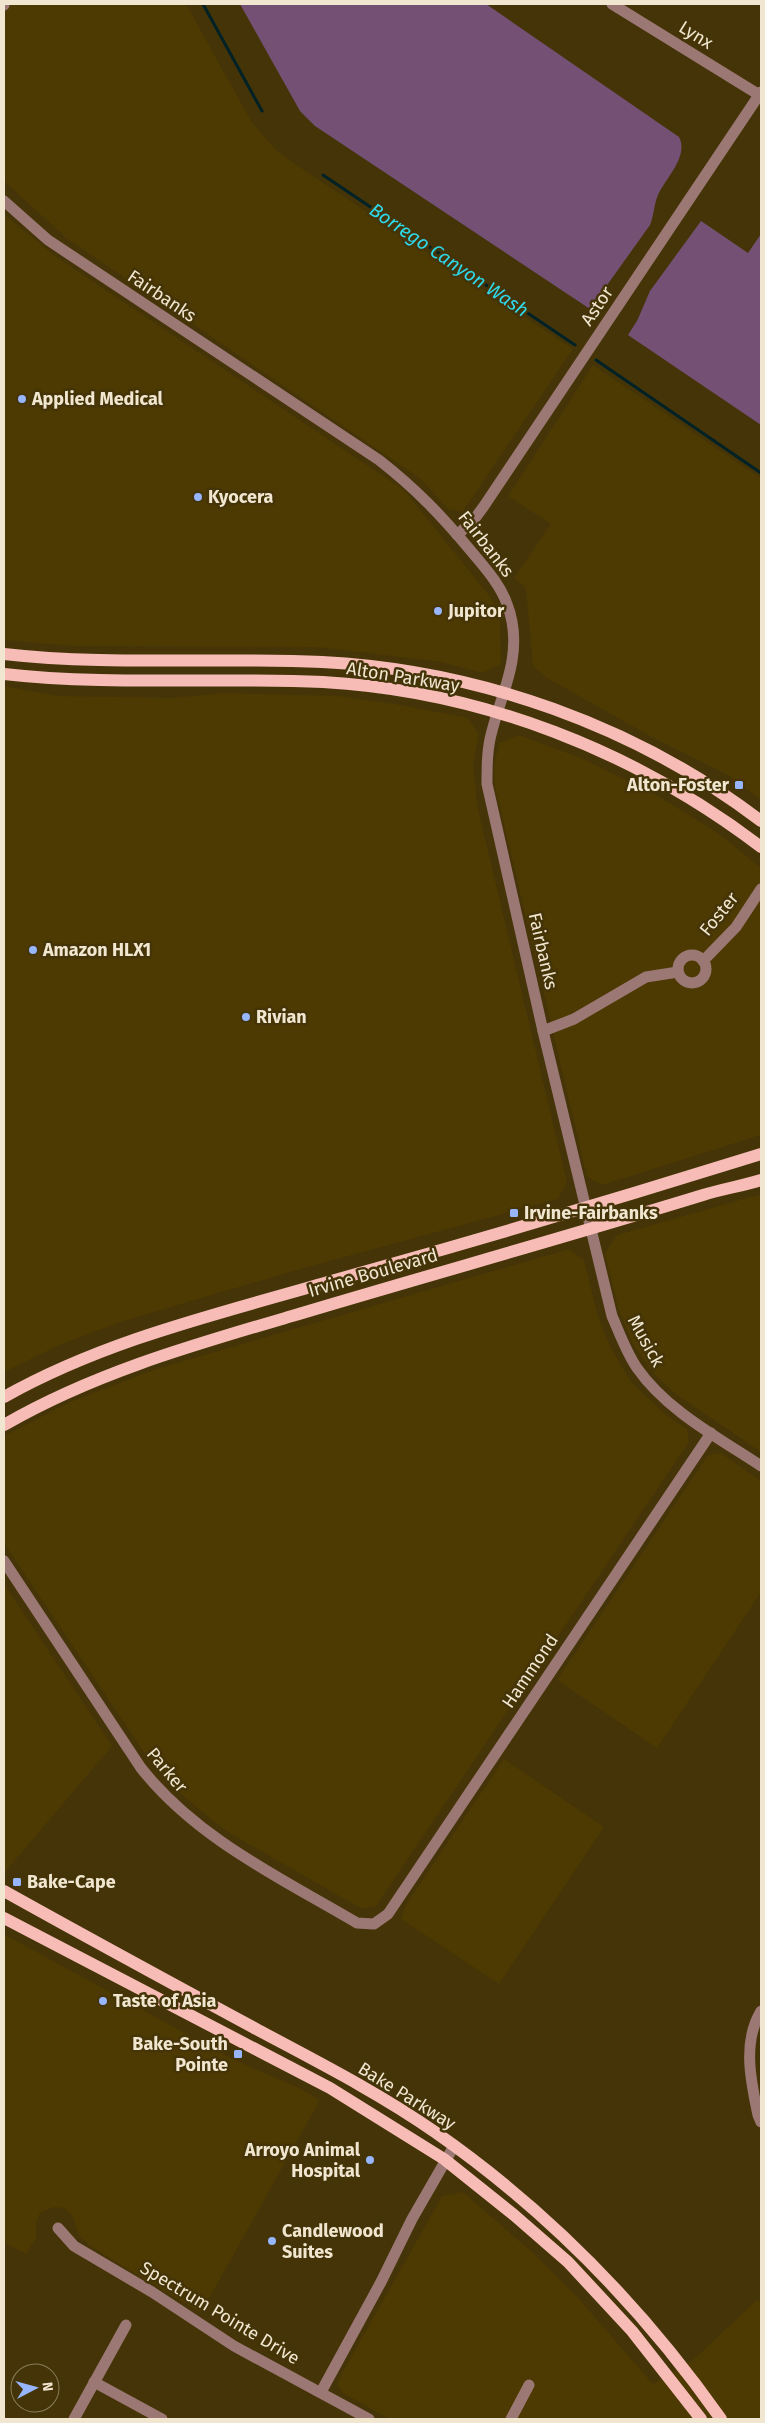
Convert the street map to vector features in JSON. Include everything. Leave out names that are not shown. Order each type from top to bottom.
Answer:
[{"type":"main road","name":"Alton Parkway","points":[[4,654],[63,659],[332,663],[403,670],[503,693],[580,719],[626,740],[695,777],[761,821]]},
{"type":"main road","name":"Alton Parkway","points":[[4,674],[76,679],[333,683],[422,695],[497,713],[562,735],[635,767],[680,792],[761,847]]},
{"type":"main road","name":"Irvine Boulevard","points":[[4,1397],[59,1369],[152,1332],[586,1208],[761,1154]]},
{"type":"main road","name":"Irvine Boulevard","points":[[4,1425],[54,1398],[160,1355],[706,1194],[761,1180]]},
{"type":"main road","name":"Bake Parkway","points":[[4,1891],[382,2098],[454,2146],[531,2206],[585,2256],[638,2312],[685,2368],[720,2419]]},
{"type":"main road","name":"Bake Parkway","points":[[4,1918],[330,2088],[444,2159],[514,2215],[568,2262],[632,2331],[701,2419]]},
{"type":"street","name":"Lynx","points":[[612,4],[761,94]]},
{"type":"street","name":"Astor","points":[[457,535],[484,506],[761,94]]},
{"type":"street","name":"Fairbanks","points":[[4,201],[48,240],[379,460],[411,485],[435,509],[497,583],[507,604],[512,626],[513,642],[510,673],[491,732],[487,758],[488,784],[543,1030],[586,1208]]},
{"type":"street","name":"Foster","points":[[703,961],[736,927],[761,889]]},
{"type":"street","points":[[689,955],[699,957],[703,961],[705,971],[700,980],[695,982],[684,980],[678,972],[680,961],[689,955]]},
{"type":"street","points":[[543,1030],[574,1019],[646,977],[678,972]]},
{"type":"street","name":"Musick","points":[[586,1208],[612,1316],[624,1345],[637,1368],[654,1389],[711,1433],[761,1466]]},
{"type":"street","name":"Hammond","points":[[374,1924],[388,1914],[711,1433]]},
{"type":"street","name":"Parker","points":[[4,1561],[141,1768],[160,1792],[184,1814],[224,1844],[357,1923],[374,1924]]},
{"type":"street","points":[[761,2011],[754,2023],[749,2069],[758,2116],[761,2122]]},
{"type":"street","points":[[321,2392],[381,2282],[444,2159],[454,2146]]},
{"type":"street","name":"Spectrum Pointe Drive","points":[[58,2228],[74,2246],[152,2292],[234,2346],[370,2419]]},
{"type":"street","points":[[74,2419],[126,2325]]},
{"type":"street","points":[[94,2382],[162,2419]]},
{"type":"street","points":[[511,2419],[529,2385]]},
{"type":"shaded area","points":[[4,4],[186,4],[251,121],[276,150],[573,349],[463,511],[449,510],[421,479],[66,238],[4,181]]},
{"type":"shaded area","points":[[240,4],[486,4],[679,137],[681,152],[679,159],[658,195],[650,225],[590,309],[315,126],[300,111]]},
{"type":"shaded area","points":[[4,214],[55,256],[404,490],[492,599],[500,617],[501,664],[482,673],[441,662],[318,647],[72,646],[4,640]]},
{"type":"shaded area","points":[[701,221],[748,253],[761,234],[761,425],[628,335],[637,321],[650,291]]},
{"type":"shaded area","points":[[593,365],[761,478],[761,800],[728,775],[650,736],[547,678],[533,666],[526,588],[514,578],[551,524],[508,496]]},
{"type":"shaded area","points":[[4,686],[58,696],[173,698],[222,693],[338,696],[395,704],[468,718],[479,735],[473,766],[478,809],[567,1182],[558,1199],[304,1268],[120,1322],[62,1344],[4,1372]]},
{"type":"shaded area","points":[[519,735],[581,758],[658,796],[718,833],[761,868],[761,1135],[602,1185],[587,1177],[495,786],[494,765],[499,743]]},
{"type":"shaded area","points":[[761,1194],[761,1452],[677,1395],[655,1375],[633,1344],[619,1311],[605,1253],[617,1235]]},
{"type":"shaded area","points":[[569,1249],[584,1260],[597,1313],[609,1344],[631,1382],[666,1415],[687,1429],[689,1442],[376,1906],[362,1909],[226,1831],[177,1791],[143,1751],[4,1543],[4,1436],[70,1402],[153,1370]]},
{"type":"shaded area","points":[[721,1453],[761,1481],[761,1592],[657,1748],[557,1680],[708,1455]]},
{"type":"shaded area","points":[[4,1584],[112,1746],[5,1872],[4,1871]]},
{"type":"shaded area","points":[[504,1759],[604,1827],[499,1984],[401,1919],[407,1903]]},
{"type":"shaded area","points":[[4,1934],[232,2059],[297,2087],[320,2100],[201,2313],[90,2246],[79,2235],[72,2215],[64,2208],[54,2207],[40,2213],[36,2222],[36,2238],[26,2254],[4,2242]]},
{"type":"shaded area","points":[[463,2192],[532,2252],[579,2299],[653,2384],[693,2360],[757,2300],[761,2302],[761,2419],[389,2419],[343,2393],[337,2385],[341,2375],[442,2196]]},
{"type":"waterway","name":"Borrego Canyon Wash","points":[[203,4],[262,111]]},
{"type":"waterway","name":"Borrego Canyon Wash","points":[[323,175],[575,345]]},
{"type":"waterway","name":"Borrego Canyon Wash","points":[[596,360],[761,473]]},
{"type":"place","name":"Applied Medical","points":[[22,399]]},
{"type":"place","name":"Kyocera","points":[[198,497]]},
{"type":"place","name":"Jupitor","points":[[438,611]]},
{"type":"place","name":"Alton-Foster","points":[[739,785]]},
{"type":"place","name":"Amazon HLX1","points":[[33,950]]},
{"type":"place","name":"Rivian","points":[[246,1017]]},
{"type":"place","name":"Irvine-Fairbanks","points":[[514,1213]]},
{"type":"place","name":"Bake-Cape","points":[[17,1882]]},
{"type":"place","name":"Taste of Asia","points":[[103,2001]]},
{"type":"place","name":"Bake-South Pointe","points":[[238,2054]]},
{"type":"place","name":"Arroyo Animal Hospital","points":[[370,2160]]},
{"type":"place","name":"Candlewood Suites","points":[[272,2241]]}]
